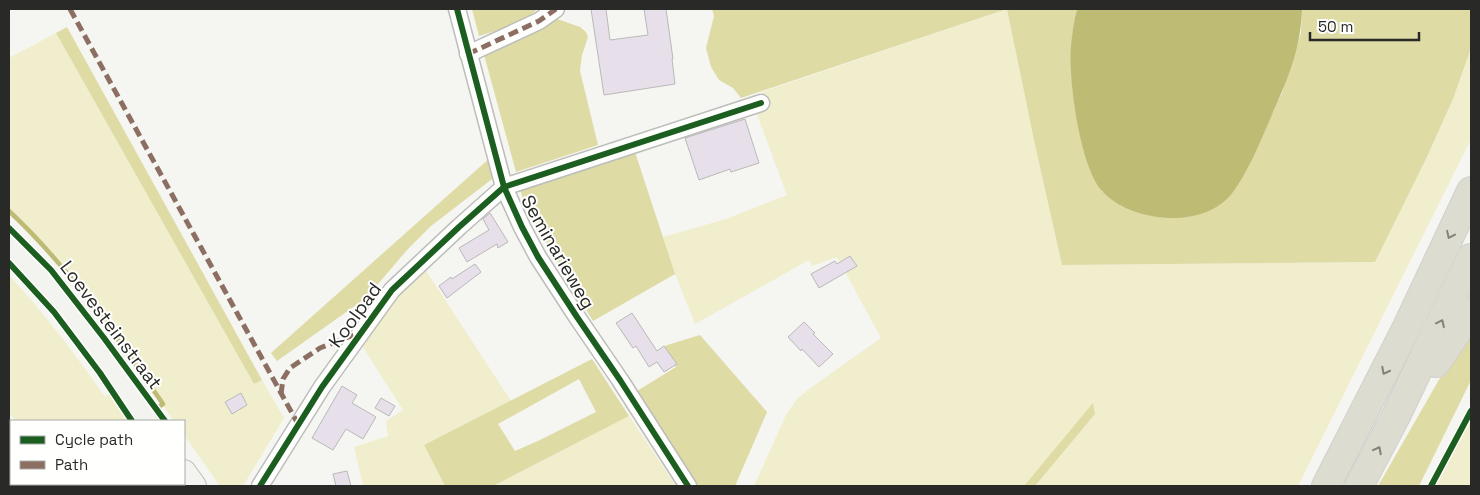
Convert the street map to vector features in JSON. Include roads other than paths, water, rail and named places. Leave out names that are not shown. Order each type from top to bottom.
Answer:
[{"type":"highway","points":[[1326,486],[1407,327],[1471,192]]},
{"type":"highway","points":[[1359,486],[1397,414],[1471,258]]},
{"type":"highway","points":[[1397,414],[1444,352],[1471,310]]},
{"type":"street","name":"Seminarieweg","points":[[457,9],[504,187],[522,227],[538,257],[688,486]]},
{"type":"street","points":[[468,54],[539,22],[556,9]]},
{"type":"street","points":[[504,187],[761,103]]},
{"type":"street","name":"Koolpad","points":[[260,486],[322,387],[392,290],[504,187]]},
{"type":"street","name":"Loevesteinstraat","points":[[9,245],[46,283],[88,336],[146,420]]},
{"type":"street","points":[[185,473],[194,486]]},
{"type":"waterway","points":[[9,211],[52,255],[72,279],[145,378],[163,404],[150,413]]}]
